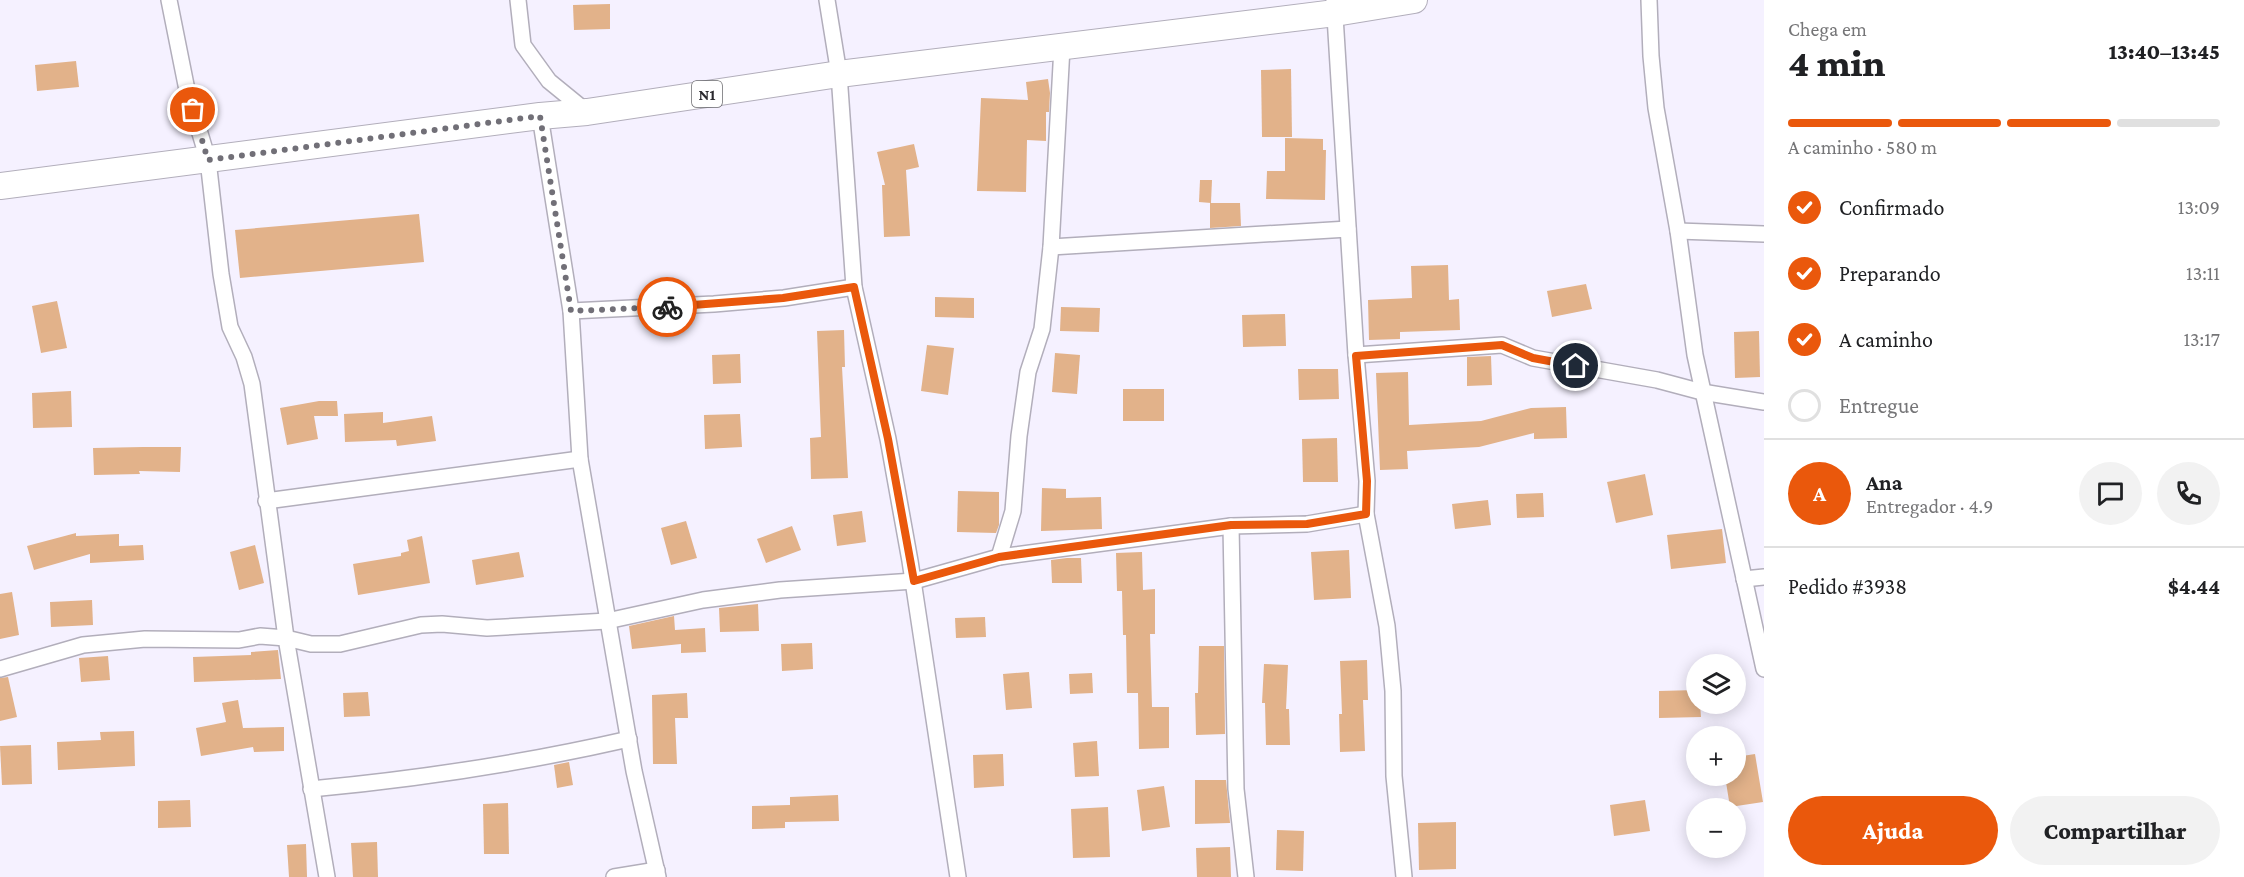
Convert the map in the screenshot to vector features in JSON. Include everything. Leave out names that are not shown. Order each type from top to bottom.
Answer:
[{"type":"main road","name":"N1","points":[[0,186],[540,116],[587,112],[839,74],[1062,47],[1335,6],[1414,0]]},
{"type":"street","points":[[169,0],[187,90],[208,160],[223,285],[232,333],[244,357],[252,384],[286,638],[327,877]]},
{"type":"street","points":[[518,0],[523,45],[549,81],[587,112]]},
{"type":"street","points":[[827,0],[839,74],[854,287],[888,439],[914,581],[958,877]]},
{"type":"street","points":[[1649,0],[1656,108],[1678,231],[1702,392],[1764,669]]},
{"type":"street","points":[[1335,6],[1356,356],[1367,481],[1366,514],[1390,648],[1394,776],[1404,877]]},
{"type":"street","points":[[999,557],[1013,511],[1028,372],[1042,329],[1051,247],[1062,47]]},
{"type":"street","points":[[540,116],[571,311],[580,459],[640,806],[658,874],[614,877]]},
{"type":"street","points":[[1051,247],[1348,229]]},
{"type":"street","points":[[1678,231],[1764,234]]},
{"type":"street","points":[[571,311],[714,304],[783,298],[854,287]]},
{"type":"street","points":[[1356,356],[1502,345],[1533,358],[1764,402]]},
{"type":"street","points":[[266,501],[580,459]]},
{"type":"street","points":[[0,669],[83,645],[145,639],[239,640],[260,636],[286,638],[311,644],[340,644],[421,625],[442,624],[487,628],[607,621],[703,600],[780,590],[914,581],[999,557],[1231,525],[1307,524],[1366,514]]},
{"type":"street","points":[[1231,525],[1236,789],[1246,877]]},
{"type":"street","points":[[1744,579],[1764,578]]},
{"type":"street","points":[[311,789],[417,778],[513,764],[629,739]]},
{"type":"building","points":[[610,4],[610,29],[574,30],[573,5]]},
{"type":"building","points":[[76,61],[79,87],[37,91],[35,65]]},
{"type":"building","points":[[1291,69],[1292,137],[1262,137],[1261,70]]},
{"type":"building","points":[[1048,79],[1050,93],[1049,112],[1046,112],[1046,141],[1027,140],[1026,192],[977,191],[981,98],[1028,100],[1026,82]]},
{"type":"building","points":[[1285,138],[1323,139],[1323,150],[1326,150],[1325,200],[1266,199],[1267,171],[1285,171]]},
{"type":"building","points":[[914,144],[919,167],[906,170],[910,236],[884,237],[882,185],[885,185],[877,152]]},
{"type":"building","points":[[1200,180],[1212,180],[1211,203],[1199,202]]},
{"type":"building","points":[[1210,203],[1240,203],[1241,226],[1210,228]]},
{"type":"building","points":[[419,214],[424,262],[240,278],[235,230]]},
{"type":"building","points":[[1448,265],[1449,300],[1459,299],[1460,330],[1400,332],[1400,339],[1369,340],[1368,300],[1412,298],[1411,266]]},
{"type":"building","points":[[1586,284],[1592,309],[1552,317],[1547,291]]},
{"type":"building","points":[[935,297],[974,298],[974,318],[935,317]]},
{"type":"building","points":[[57,301],[67,348],[41,353],[32,306]]},
{"type":"building","points":[[1061,307],[1100,308],[1099,332],[1060,331]]},
{"type":"building","points":[[1285,314],[1286,346],[1243,347],[1242,315]]},
{"type":"building","points":[[844,330],[845,367],[842,367],[848,478],[811,479],[810,438],[821,437],[817,331]]},
{"type":"building","points":[[1759,331],[1760,377],[1735,378],[1734,332]]},
{"type":"building","points":[[927,345],[954,348],[948,395],[921,391]]},
{"type":"building","points":[[1055,353],[1080,355],[1077,394],[1052,392]]},
{"type":"building","points":[[740,354],[741,383],[713,384],[712,355]]},
{"type":"building","points":[[1491,356],[1492,385],[1467,386],[1467,357]]},
{"type":"building","points":[[1298,369],[1338,369],[1339,399],[1299,400]]},
{"type":"building","points":[[1408,372],[1409,425],[1481,421],[1531,408],[1566,407],[1567,438],[1534,439],[1534,433],[1479,447],[1407,451],[1408,469],[1380,470],[1376,373]]},
{"type":"building","points":[[1123,389],[1164,389],[1164,421],[1123,421]]},
{"type":"building","points":[[71,391],[72,427],[33,428],[32,393]]},
{"type":"building","points":[[319,401],[337,401],[338,416],[314,416],[318,439],[287,445],[280,408]]},
{"type":"building","points":[[383,412],[383,423],[432,416],[436,441],[397,446],[396,440],[345,442],[344,414]]},
{"type":"building","points":[[740,414],[742,447],[705,449],[704,415]]},
{"type":"building","points":[[1337,438],[1338,482],[1303,482],[1302,439]]},
{"type":"building","points":[[181,447],[180,472],[139,471],[140,474],[94,475],[93,448]]},
{"type":"building","points":[[1645,474],[1653,515],[1616,523],[1607,482]]},
{"type":"building","points":[[1042,488],[1066,489],[1066,498],[1101,497],[1102,529],[1041,531]]},
{"type":"building","points":[[958,491],[999,492],[999,525],[996,533],[957,532]]},
{"type":"building","points":[[1543,493],[1544,517],[1517,518],[1516,494]]},
{"type":"building","points":[[1488,500],[1491,525],[1455,529],[1452,504]]},
{"type":"building","points":[[862,511],[866,542],[837,546],[833,515]]},
{"type":"building","points":[[686,521],[697,558],[671,565],[661,528]]},
{"type":"building","points":[[792,526],[801,550],[766,563],[757,539]]},
{"type":"building","points":[[1722,529],[1726,563],[1671,569],[1667,535]]},
{"type":"building","points":[[76,533],[76,536],[119,534],[119,546],[143,545],[144,560],[90,563],[90,554],[34,570],[27,546]]},
{"type":"building","points":[[422,536],[430,583],[358,595],[353,564],[401,556],[401,553],[409,551],[407,540]]},
{"type":"building","points":[[255,545],[264,583],[239,590],[230,552]]},
{"type":"building","points":[[1349,550],[1351,598],[1314,600],[1311,552]]},
{"type":"building","points":[[519,552],[524,577],[476,585],[472,560]]},
{"type":"building","points":[[1142,552],[1143,590],[1155,589],[1155,634],[1150,634],[1152,707],[1169,707],[1169,748],[1139,749],[1138,693],[1127,693],[1126,635],[1123,635],[1122,591],[1117,591],[1116,553]]},
{"type":"building","points":[[1081,558],[1082,583],[1052,583],[1051,560]]},
{"type":"building","points":[[12,592],[19,635],[0,639],[0,594]]},
{"type":"building","points":[[92,600],[93,625],[51,627],[50,602]]},
{"type":"building","points":[[758,604],[759,631],[720,632],[719,608]]},
{"type":"building","points":[[674,616],[675,630],[705,628],[706,652],[681,653],[681,644],[632,649],[629,626]]},
{"type":"building","points":[[985,617],[986,637],[956,638],[955,618]]},
{"type":"building","points":[[812,643],[813,669],[782,671],[781,644]]},
{"type":"building","points":[[1199,646],[1224,646],[1225,734],[1196,735],[1195,693],[1198,693]]},
{"type":"building","points":[[278,650],[281,679],[194,682],[193,657],[251,655],[251,652]]},
{"type":"building","points":[[108,656],[110,680],[81,682],[79,658]]},
{"type":"building","points":[[1367,660],[1368,700],[1363,700],[1365,751],[1340,752],[1339,714],[1342,714],[1340,661]]},
{"type":"building","points":[[1264,664],[1288,665],[1286,709],[1289,709],[1290,745],[1266,745],[1265,703],[1262,703]]},
{"type":"building","points":[[1029,672],[1032,708],[1006,710],[1003,674]]},
{"type":"building","points":[[1092,673],[1093,693],[1070,694],[1069,674]]},
{"type":"building","points":[[8,677],[17,717],[0,721],[0,678]]},
{"type":"building","points":[[1686,690],[1686,714],[1701,714],[1701,717],[1659,718],[1659,691]]},
{"type":"building","points":[[368,692],[370,716],[344,717],[343,693]]},
{"type":"building","points":[[687,693],[688,718],[675,718],[677,764],[653,764],[652,695]]},
{"type":"building","points":[[238,700],[243,728],[284,727],[284,751],[254,752],[253,747],[201,756],[196,728],[226,722],[222,703]]},
{"type":"building","points":[[134,731],[135,766],[58,770],[57,742],[101,740],[100,732]]},
{"type":"building","points":[[1097,741],[1099,776],[1075,777],[1073,743]]},
{"type":"building","points":[[31,745],[32,784],[2,785],[0,746]]},
{"type":"building","points":[[1003,754],[1004,786],[974,788],[973,755]]},
{"type":"building","points":[[1755,754],[1763,802],[1746,805],[1746,798],[1729,798],[1727,786],[1746,786],[1746,755]]},
{"type":"building","points":[[569,762],[573,785],[557,788],[554,765]]},
{"type":"building","points":[[1195,780],[1226,780],[1230,823],[1195,824]]},
{"type":"building","points":[[1164,786],[1170,827],[1142,831],[1137,790]]},
{"type":"building","points":[[838,795],[839,821],[785,822],[785,828],[752,829],[752,806],[790,805],[790,797]]},
{"type":"building","points":[[190,800],[191,827],[158,828],[158,801]]},
{"type":"building","points":[[1645,800],[1650,831],[1614,836],[1610,805]]},
{"type":"building","points":[[508,803],[509,854],[484,854],[483,804]]},
{"type":"building","points":[[1108,807],[1110,857],[1073,858],[1071,809]]},
{"type":"building","points":[[1456,822],[1456,869],[1419,870],[1418,823]]},
{"type":"building","points":[[1277,830],[1304,831],[1303,871],[1276,870]]},
{"type":"building","points":[[377,842],[378,877],[353,877],[351,843]]},
{"type":"building","points":[[306,844],[307,877],[289,877],[287,845]]},
{"type":"building","points":[[1230,847],[1231,877],[1197,877],[1196,848]]},
{"type":"way so far","points":[[193,110],[208,160],[540,116],[571,311],[667,307]]},
{"type":"route","points":[[667,307],[783,298],[854,287],[888,439],[914,581],[999,557],[1231,525],[1307,524],[1366,514],[1367,481],[1356,356],[1502,345],[1533,358],[1576,366]]}]
